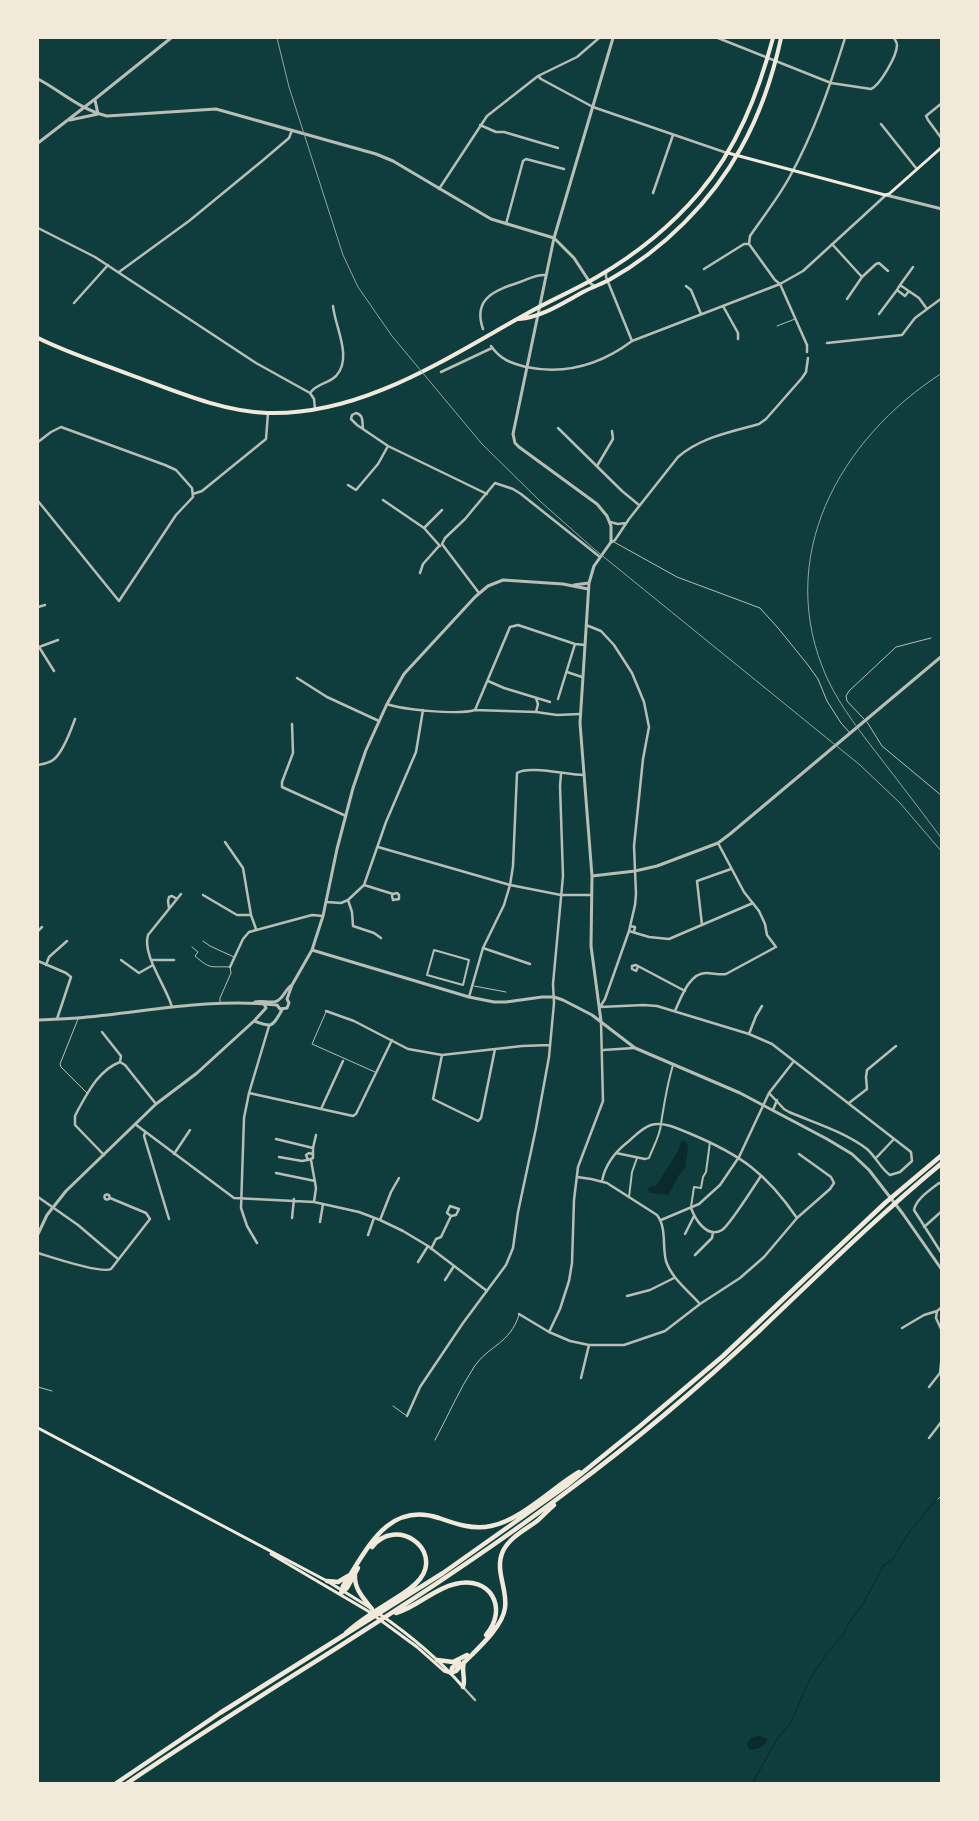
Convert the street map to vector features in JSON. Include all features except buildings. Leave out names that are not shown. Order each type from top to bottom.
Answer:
[{"type":"highway","points":[[114,1784],[228,1708],[451,1568],[592,1466],[723,1356],[879,1209],[942,1155]]},
{"type":"highway","points":[[126,1784],[224,1719],[392,1614],[486,1551],[570,1490],[638,1436],[726,1361],[889,1208],[942,1163]]},
{"type":"highway","points":[[342,1591],[379,1533],[387,1524],[397,1519],[406,1515],[427,1515],[467,1527],[491,1526],[511,1519],[564,1480],[592,1466]]},
{"type":"highway","points":[[451,1673],[452,1668],[465,1659],[498,1626],[504,1614],[506,1600],[500,1568],[503,1552],[516,1536],[537,1521],[570,1490]]},
{"type":"highway","points":[[335,1642],[358,1622],[416,1584],[425,1570],[424,1554],[414,1539],[406,1535],[392,1534],[384,1536],[373,1545],[356,1573],[342,1591]]},
{"type":"highway","points":[[356,1573],[355,1580],[358,1590],[370,1610]]},
{"type":"highway","points":[[327,1581],[338,1582],[350,1576]]},
{"type":"highway","points":[[392,1614],[411,1607],[432,1594],[454,1584],[473,1582],[482,1585],[489,1591],[497,1606],[496,1619],[488,1634],[465,1659],[462,1669],[463,1687]]},
{"type":"highway","points":[[438,1660],[453,1662],[465,1659]]},
{"type":"main road","points":[[38,338],[107,366],[225,407],[268,413],[336,406],[360,399],[429,367],[590,281],[606,272],[660,233],[677,218],[715,173],[728,153],[751,105],[773,38]]},
{"type":"main road","points":[[519,320],[536,316],[607,281],[648,253],[687,219],[720,180],[736,156],[761,105],[781,38]]},
{"type":"main road","points":[[728,153],[886,195],[942,147]]},
{"type":"main road","points":[[38,1428],[342,1591]]},
{"type":"main road","points":[[267,1551],[327,1581],[398,1629],[438,1660],[463,1687]]},
{"type":"main road","points":[[398,1629],[444,1672],[451,1673]]},
{"type":"street","points":[[38,144],[171,38]]},
{"type":"street","points":[[439,189],[487,116],[538,76],[577,57],[599,38]]},
{"type":"street","points":[[611,542],[611,526],[604,510],[527,454],[515,443],[513,434],[536,316],[554,238],[571,172],[593,107],[613,38]]},
{"type":"street","points":[[718,38],[831,83],[873,88],[890,64],[896,48],[894,38]]},
{"type":"street","points":[[807,352],[806,345],[780,284],[775,280],[749,244],[750,236],[792,171],[814,126],[831,83],[845,38]]},
{"type":"street","points":[[538,76],[593,107],[728,153]]},
{"type":"street","points":[[38,79],[84,108],[98,114],[107,116],[216,109],[386,157],[478,212],[506,224],[554,238],[574,258],[595,286]]},
{"type":"street","points":[[95,99],[98,114]]},
{"type":"street","points":[[942,103],[926,116],[942,139]]},
{"type":"street","points":[[67,120],[98,114]]},
{"type":"street","points":[[881,124],[916,168]]},
{"type":"street","points":[[480,125],[496,132],[504,132],[558,148]]},
{"type":"street","points":[[119,272],[195,216],[289,138],[292,130]]},
{"type":"street","points":[[653,193],[673,134]]},
{"type":"street","points":[[506,224],[523,161],[526,159],[564,170]]},
{"type":"street","points":[[441,372],[492,347],[504,360],[526,367],[552,371],[574,368],[611,354],[632,341],[780,284],[803,271],[886,195],[942,208]]},
{"type":"street","points":[[38,228],[95,256],[256,363],[310,393],[314,399],[315,409]]},
{"type":"street","points":[[704,269],[744,244],[749,244]]},
{"type":"street","points":[[832,244],[862,277]]},
{"type":"street","points":[[847,299],[862,277],[879,263],[888,271]]},
{"type":"street","points":[[74,303],[108,265]]},
{"type":"street","points":[[880,314],[913,267]]},
{"type":"street","points":[[606,272],[607,281],[632,341]]},
{"type":"street","points":[[482,329],[479,313],[490,295],[499,289],[537,275],[546,275]]},
{"type":"street","points":[[900,285],[918,298],[927,309]]},
{"type":"street","points":[[686,286],[691,290],[701,314]]},
{"type":"street","points":[[897,290],[905,296],[909,291]]},
{"type":"street","points":[[827,343],[902,335],[915,318],[942,298]]},
{"type":"street","points":[[310,393],[316,386],[335,377],[343,361],[342,347],[334,319],[333,306]]},
{"type":"street","points":[[723,306],[738,333],[738,339]]},
{"type":"street","points":[[549,1332],[560,1309],[569,1281],[572,1263],[574,1200],[578,1167],[603,1101],[603,1050],[600,1007],[591,946],[592,876],[580,714],[590,575],[611,542],[615,540],[678,457],[700,441],[760,424],[804,374],[808,358]]},
{"type":"street","points":[[194,494],[202,491],[266,439],[268,413]]},
{"type":"street","points":[[363,429],[362,418],[358,413],[354,414],[351,419],[363,429],[388,446],[487,494]]},
{"type":"street","points":[[38,442],[61,427],[176,470],[192,488],[194,494],[191,501],[176,515],[119,601],[38,502]]},
{"type":"street","points":[[558,428],[622,492],[639,506]]},
{"type":"street","points":[[597,466],[613,439],[612,432]]},
{"type":"street","points":[[348,484],[356,490],[378,464],[388,446]]},
{"type":"street","points":[[420,573],[424,564],[445,538],[465,519],[495,483],[521,494],[600,557]]},
{"type":"street","points":[[383,500],[424,528],[441,545],[480,592]]},
{"type":"street","points":[[424,528],[442,510]]},
{"type":"street","points":[[610,522],[621,524],[627,522]]},
{"type":"street","points":[[257,1243],[247,1226],[241,1208],[244,1118],[249,1092],[269,1026],[274,1021],[289,986],[292,985],[312,950],[323,916],[346,816],[364,756],[387,704],[404,674],[480,592],[488,586],[503,580],[526,580],[573,585],[588,589]]},
{"type":"street","points":[[573,585],[588,583]]},
{"type":"street","points":[[38,607],[45,605]]},
{"type":"street","points":[[474,710],[510,627],[518,625],[575,644],[585,645]]},
{"type":"street","points":[[586,625],[601,631],[614,645],[632,673],[648,717],[649,728],[643,759],[634,846],[636,894],[629,931],[605,999],[600,1007]]},
{"type":"street","points":[[38,647],[58,640]]},
{"type":"street","points":[[38,643],[38,647],[54,671]]},
{"type":"street","points":[[558,699],[575,644]]},
{"type":"street","points":[[592,876],[636,872],[718,843],[851,734],[942,656]]},
{"type":"street","points":[[567,672],[582,677]]},
{"type":"street","points":[[297,678],[327,697],[379,721]]},
{"type":"street","points":[[488,681],[550,702]]},
{"type":"street","points":[[536,698],[538,704],[536,712]]},
{"type":"street","points":[[387,704],[423,710],[536,712],[557,715],[580,714]]},
{"type":"street","points":[[326,902],[341,903],[348,900],[364,885],[386,822],[416,752],[423,710]]},
{"type":"street","points":[[38,765],[53,760],[58,756],[69,736],[75,719]]},
{"type":"street","points":[[292,724],[293,753],[282,782],[282,787],[346,816]]},
{"type":"street","points":[[469,997],[483,948],[504,905],[510,885],[513,866],[517,773],[520,771],[538,770],[584,775]]},
{"type":"street","points":[[407,1416],[420,1387],[506,1265],[513,1248],[518,1212],[536,1128],[550,1045],[554,997],[552,984],[563,858],[560,830],[561,774]]},
{"type":"street","points":[[226,842],[243,868],[251,916],[256,930]]},
{"type":"street","points":[[675,1011],[692,979],[697,975],[706,973],[726,974],[775,948],[767,935],[765,924],[759,911],[731,869],[718,843]]},
{"type":"street","points":[[378,847],[510,885],[561,895],[591,895]]},
{"type":"street","points":[[702,925],[697,881],[731,869]]},
{"type":"street","points":[[364,885],[393,894]]},
{"type":"street","points":[[172,1007],[153,965],[146,940],[181,894]]},
{"type":"street","points":[[203,895],[237,915],[251,916]]},
{"type":"street","points":[[169,908],[169,897],[172,896],[177,899]]},
{"type":"street","points":[[348,900],[352,912],[353,926],[374,933],[380,938]]},
{"type":"street","points":[[629,931],[649,937],[669,939],[753,903]]},
{"type":"street","points":[[230,967],[243,939],[249,932],[312,915],[323,916]]},
{"type":"street","points":[[630,926],[635,927],[634,932]]},
{"type":"street","points":[[38,931],[42,927]]},
{"type":"street","points":[[46,965],[49,957],[67,941]]},
{"type":"street","points":[[483,948],[530,964]]},
{"type":"street","points":[[312,950],[469,997],[494,1002],[554,997],[576,1005],[601,1021],[636,1048],[763,1104],[852,1154],[869,1170],[903,1214],[942,1270]]},
{"type":"street","points":[[434,950],[469,960],[462,985],[428,975],[434,950]]},
{"type":"street","points":[[122,960],[139,973],[153,965]]},
{"type":"street","points":[[152,960],[174,960]]},
{"type":"street","points":[[38,961],[71,977],[58,1019]]},
{"type":"street","points":[[638,967],[685,992]]},
{"type":"street","points":[[38,1020],[79,1018],[220,1003],[252,1003],[288,1007],[289,1003],[285,998]]},
{"type":"street","points":[[252,1003],[260,1000],[279,1006]]},
{"type":"street","points":[[38,1234],[53,1207],[66,1191],[156,1104],[197,1073],[254,1021],[266,1008],[264,1004]]},
{"type":"street","points":[[600,1007],[658,1006],[749,1034],[772,1044],[912,1152],[912,1161],[894,1175],[887,1173],[876,1158],[853,1140],[789,1112],[769,1093]]},
{"type":"street","points":[[749,1034],[762,1006]]},
{"type":"street","points":[[326,1011],[354,1021],[408,1049],[442,1055],[522,1046],[550,1045]]},
{"type":"street","points":[[254,1021],[269,1026]]},
{"type":"street","points":[[102,1032],[120,1056],[120,1062]]},
{"type":"street","points":[[249,1092],[353,1116],[356,1114],[392,1040]]},
{"type":"street","points":[[849,1103],[867,1089],[866,1072],[869,1067],[896,1046]]},
{"type":"street","points":[[603,1050],[636,1048]]},
{"type":"street","points":[[442,1055],[433,1099],[478,1121],[481,1118],[495,1049]]},
{"type":"street","points":[[661,1220],[691,1208],[704,1200],[720,1185],[739,1157],[769,1093],[794,1060]]},
{"type":"street","points":[[322,1109],[343,1061]]},
{"type":"street","points":[[104,1154],[75,1125],[75,1116],[99,1076],[114,1064],[120,1062],[125,1065],[156,1104]]},
{"type":"street","points":[[616,1154],[649,1158],[661,1124],[665,1092],[673,1064]]},
{"type":"street","points":[[773,1110],[777,1100]]},
{"type":"street","points":[[135,1124],[234,1198],[294,1199],[314,1202],[380,1220],[403,1231],[430,1248],[487,1291]]},
{"type":"street","points":[[602,1181],[606,1167],[616,1154],[643,1128],[652,1124],[661,1124],[710,1142],[739,1157],[762,1175],[785,1200],[797,1218]]},
{"type":"street","points":[[174,1154],[190,1130]]},
{"type":"street","points":[[146,1132],[144,1136],[169,1219]]},
{"type":"street","points":[[314,1202],[316,1188],[311,1160],[313,1158],[312,1154],[316,1135]]},
{"type":"street","points":[[876,1158],[894,1139]]},
{"type":"street","points":[[276,1140],[313,1148]]},
{"type":"street","points":[[710,1142],[706,1172],[701,1188],[694,1187],[691,1208],[701,1226],[713,1232],[722,1230],[730,1222],[762,1175]]},
{"type":"street","points":[[307,1160],[306,1154],[312,1154]]},
{"type":"street","points":[[519,1314],[549,1332],[570,1341],[590,1345],[624,1345],[665,1331],[700,1304],[740,1278],[764,1257],[797,1218],[830,1189],[834,1183],[831,1177],[799,1154]]},
{"type":"street","points":[[279,1157],[302,1161],[311,1160]]},
{"type":"street","points":[[629,1196],[632,1172],[637,1158]]},
{"type":"street","points":[[276,1172],[314,1181]]},
{"type":"street","points":[[577,1177],[602,1181],[629,1196],[661,1220],[666,1260],[674,1278],[700,1304]]},
{"type":"street","points":[[380,1220],[390,1192],[399,1178]]},
{"type":"street","points":[[942,1184],[939,1183],[914,1205],[914,1212],[942,1254]]},
{"type":"street","points":[[38,1196],[78,1225],[118,1260]]},
{"type":"street","points":[[38,1253],[107,1271],[112,1269],[150,1219],[146,1213],[110,1198]]},
{"type":"street","points":[[292,1218],[294,1199]]},
{"type":"street","points":[[320,1222],[323,1204]]},
{"type":"street","points":[[418,1262],[436,1239],[441,1237],[451,1216],[456,1215],[459,1209],[450,1206],[447,1212],[451,1216]]},
{"type":"street","points":[[924,1226],[942,1211]]},
{"type":"street","points":[[686,1234],[694,1216]]},
{"type":"street","points":[[368,1235],[374,1218]]},
{"type":"street","points":[[695,1255],[712,1238],[713,1232]]},
{"type":"street","points":[[445,1280],[454,1266]]},
{"type":"street","points":[[627,1296],[650,1290],[674,1278]]},
{"type":"street","points":[[902,1328],[942,1307]]},
{"type":"street","points":[[937,1311],[936,1318],[942,1331]]},
{"type":"street","points":[[581,1378],[590,1345]]},
{"type":"street","points":[[929,1387],[940,1374],[942,1354]]},
{"type":"street","points":[[929,1438],[942,1421]]},
{"type":"street","points":[[463,1687],[475,1700]]},
{"type":"lane","points":[[777,326],[795,319]]},
{"type":"lane","points":[[611,542],[677,578],[760,608],[808,665],[818,679],[827,701],[851,734]]},
{"type":"lane","points":[[931,638],[896,647],[846,696],[847,701],[866,721],[882,746],[942,796]]},
{"type":"lane","points":[[203,941],[235,957]]},
{"type":"lane","points":[[192,947],[198,952],[195,956],[206,966],[213,968],[230,967],[231,973],[220,998],[220,1003]]},
{"type":"lane","points":[[473,986],[506,992]]},
{"type":"lane","points":[[326,1011],[312,1044],[375,1072]]},
{"type":"lane","points":[[79,1018],[60,1064],[87,1094]]},
{"type":"lane","points":[[435,1440],[474,1366],[488,1351],[512,1332],[519,1314]]},
{"type":"lane","points":[[38,1387],[52,1391]]},
{"type":"lane","points":[[393,1406],[407,1416]]},
{"type":"lane","points":[[938,1499],[942,1495]]},
{"type":"water","points":[[682,1140],[686,1142],[688,1147],[685,1169],[668,1195],[650,1193],[647,1189],[656,1186],[677,1153]]},
{"type":"water","points":[[760,1736],[767,1739],[765,1744],[750,1750],[747,1746],[748,1741],[752,1737]]},
{"type":"waterway","points":[[752,1784],[777,1739],[791,1722],[809,1681],[863,1604],[883,1566],[892,1560],[908,1534],[942,1492]]},
{"type":"railway","points":[[277,38],[289,87],[343,255],[358,287],[392,336],[482,444],[541,502],[594,549],[860,765],[900,803],[942,852]]},
{"type":"railway","points":[[942,373],[905,400],[873,432],[846,467],[826,505],[812,546],[808,589],[812,633],[827,678],[845,710],[942,839]]}]
